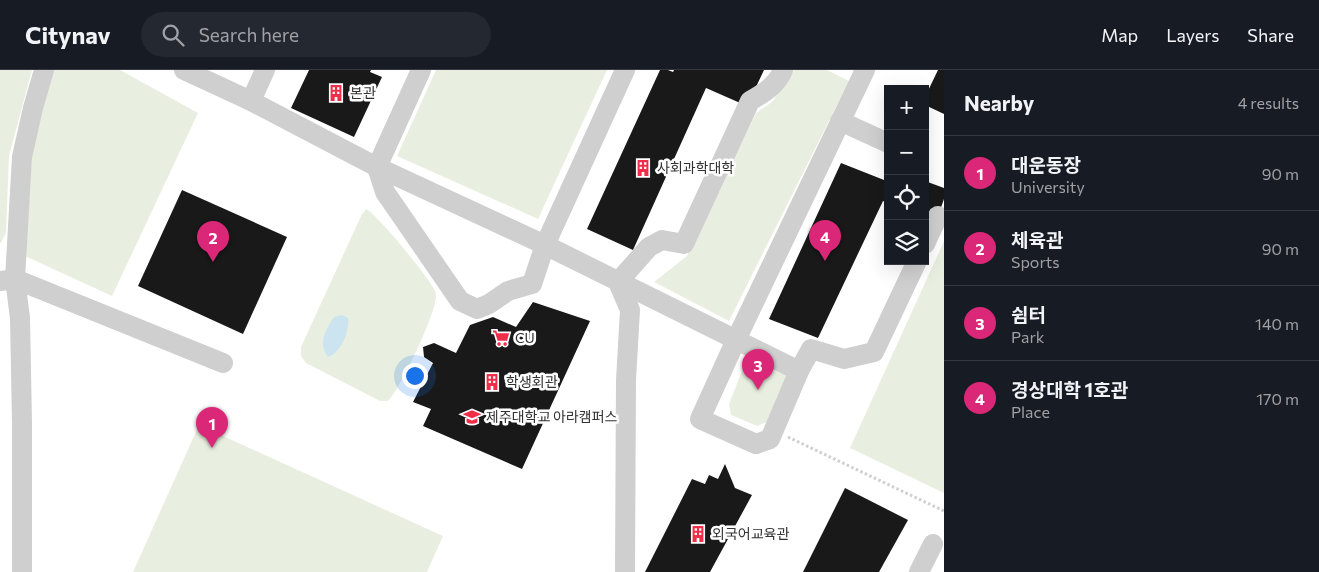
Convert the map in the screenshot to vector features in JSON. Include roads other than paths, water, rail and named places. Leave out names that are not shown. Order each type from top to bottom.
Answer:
[{"type":"lane","points":[[22,572],[20,318],[8,280],[22,157],[44,70]]},
{"type":"lane","points":[[184,70],[251,101],[377,167],[545,245],[799,371]]},
{"type":"lane","points":[[251,101],[265,70]]},
{"type":"lane","points":[[421,70],[377,167],[385,192],[460,301],[477,309],[489,304],[508,291],[532,284],[545,245],[625,70]]},
{"type":"lane","points":[[618,282],[648,247],[662,240],[684,244],[750,101],[770,89],[784,70]]},
{"type":"lane","points":[[865,70],[700,418],[756,444],[770,439],[799,371],[811,349],[844,359],[874,352],[915,265]]},
{"type":"lane","points":[[840,121],[884,140]]},
{"type":"lane","points":[[929,235],[938,216]]},
{"type":"lane","points":[[8,280],[223,363]]},
{"type":"lane","points":[[618,282],[630,310],[626,380],[625,572]]},
{"type":"lane","points":[[919,572],[933,544]]},
{"type":"water","points":[[342,315],[348,318],[348,329],[344,341],[333,355],[328,357],[323,347],[324,336],[334,317]]},
{"type":"place","name":"본관","points":[[336,93]]},
{"type":"place","name":"사회과학대학","points":[[643,168]]},
{"type":"place","name":"경상대학 1호관","points":[[825,261]]},
{"type":"place","name":"체육관","points":[[213,262]]},
{"type":"place","name":"CU","points":[[501,338]]},
{"type":"place","name":"학생회관","points":[[492,382]]},
{"type":"place","name":"쉼터","points":[[758,390]]},
{"type":"place","name":"제주대학교 아라캠퍼스","points":[[472,417]]},
{"type":"place","name":"대운동장","points":[[212,448]]},
{"type":"place","name":"외국어교육관","points":[[698,534]]}]
